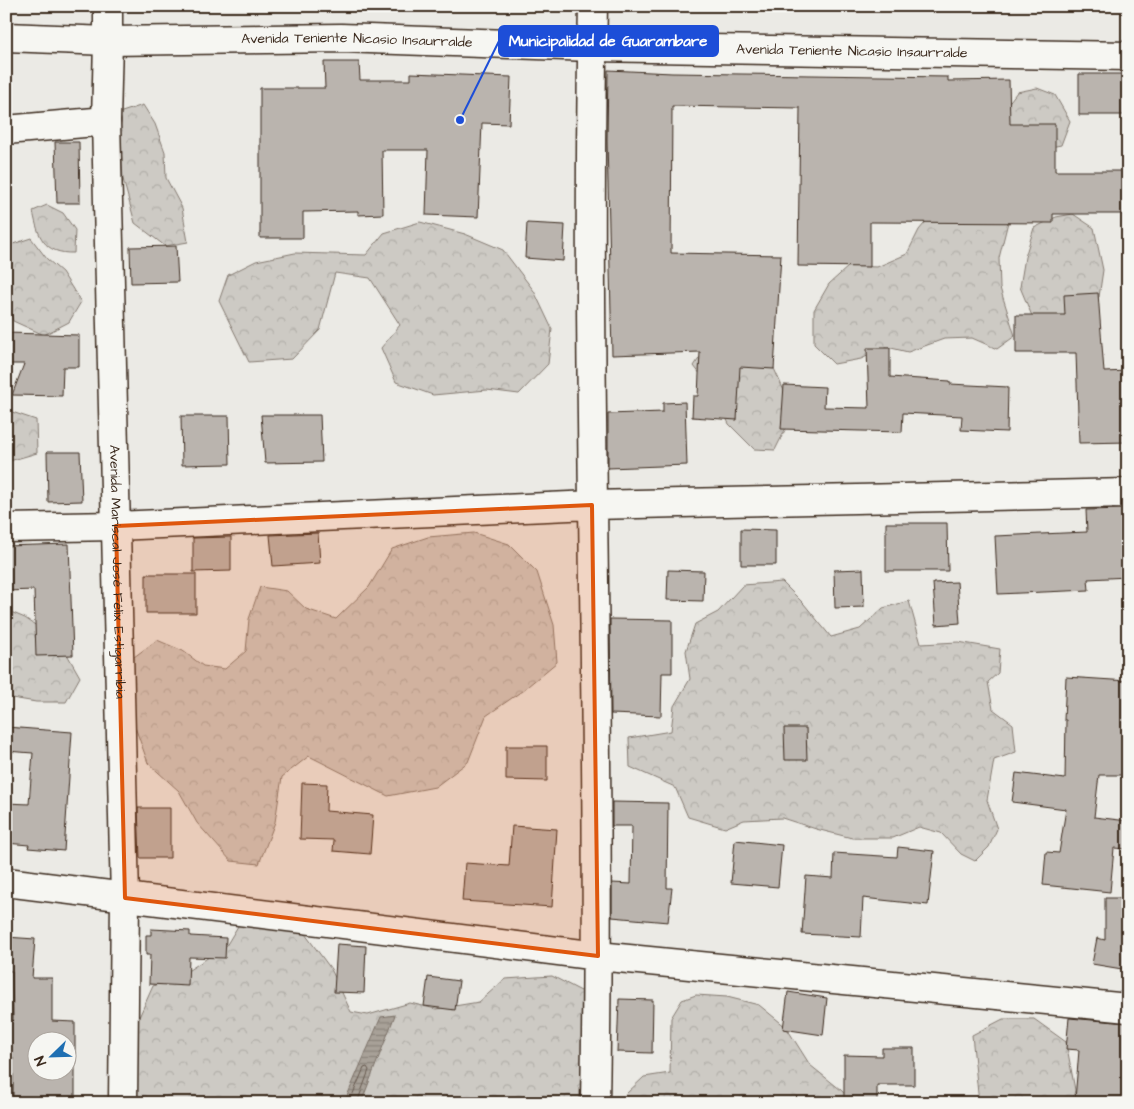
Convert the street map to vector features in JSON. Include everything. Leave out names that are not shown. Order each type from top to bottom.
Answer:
[{"type":"street","name":"Avenida Mariscal José Félix Estigarribia","points":[[108,6],[106,121],[125,898],[123,1103]]},
{"type":"street","points":[[593,6],[592,505],[598,956],[595,1103]]},
{"type":"street","name":"Avenida Teniente Nicasio Insaurralde","points":[[6,37],[108,41],[341,38],[592,46],[1128,56]]},
{"type":"street","points":[[6,130],[106,121]]},
{"type":"street","points":[[6,528],[116,526],[592,505],[1128,493]]},
{"type":"street","points":[[6,882],[598,956],[1128,1008]]},
{"type":"highlighted area","points":[[592,505],[598,956],[125,898],[116,526]]},
{"type":"green space","points":[[1037,88],[1055,95],[1070,121],[1061,145],[1035,150],[1002,128],[1004,109],[1017,92]]},
{"type":"green space","points":[[143,105],[155,124],[165,152],[166,178],[182,208],[188,242],[165,246],[135,223],[123,179],[119,113]]},
{"type":"green space","points":[[945,199],[1010,214],[999,258],[1000,288],[1015,336],[997,349],[972,338],[944,339],[908,352],[887,347],[861,359],[834,364],[814,344],[814,310],[829,284],[849,266],[877,267],[907,254],[919,230]]},
{"type":"green space","points":[[47,205],[63,213],[75,230],[74,253],[64,253],[49,247],[40,236],[33,211]]},
{"type":"green space","points":[[1073,214],[1094,228],[1103,270],[1099,297],[1080,311],[1059,320],[1032,316],[1020,287],[1025,257],[1034,228],[1056,217]]},
{"type":"green space","points":[[420,222],[465,234],[503,250],[534,291],[552,329],[548,364],[519,394],[487,390],[433,395],[396,382],[381,348],[400,325],[370,278],[335,273],[320,330],[292,359],[249,362],[219,301],[228,275],[256,261],[295,253],[366,255],[384,233]]},
{"type":"green space","points":[[31,238],[47,259],[62,272],[81,302],[69,322],[44,335],[13,321],[6,297],[7,246]]},
{"type":"green space","points":[[704,351],[772,364],[785,393],[787,426],[775,450],[754,449],[729,424],[714,392],[694,366]]},
{"type":"green space","points":[[6,410],[36,420],[37,453],[6,462]]},
{"type":"green space","points":[[474,533],[509,544],[537,572],[554,625],[557,662],[522,691],[486,716],[468,762],[435,787],[388,796],[309,756],[282,777],[275,822],[259,864],[231,861],[197,823],[179,791],[148,763],[130,713],[130,660],[157,640],[183,651],[203,666],[225,669],[246,651],[249,619],[260,587],[287,591],[306,609],[336,619],[369,587],[392,549],[428,537]]},
{"type":"green space","points":[[782,582],[804,604],[831,637],[860,629],[883,608],[909,601],[921,644],[958,642],[1000,649],[998,673],[988,682],[993,709],[1013,724],[1016,752],[994,760],[987,800],[997,829],[989,847],[975,861],[961,854],[941,833],[919,827],[893,838],[852,838],[782,818],[744,820],[725,828],[688,817],[675,787],[630,767],[629,738],[671,731],[674,706],[690,679],[686,651],[695,624],[718,612],[743,585]]},
{"type":"green space","points":[[6,610],[25,618],[60,642],[80,677],[66,702],[36,702],[6,697]]},
{"type":"green space","points":[[269,911],[305,934],[331,969],[351,1012],[368,1015],[410,1003],[436,1009],[479,1002],[505,979],[552,976],[606,1004],[599,1103],[143,1103],[125,1075],[136,1024],[153,986],[183,974],[226,946],[244,916]]},
{"type":"green space","points":[[696,995],[727,997],[759,1005],[786,1027],[810,1065],[841,1090],[853,1103],[627,1103],[626,1094],[644,1077],[670,1073],[671,1018],[682,1000]]},
{"type":"green space","points":[[1003,1019],[1034,1019],[1066,1042],[1075,1090],[1072,1103],[979,1103],[972,1035]]},
{"type":"green space","points":[[6,1055],[12,1063],[18,1103],[6,1103]]},
{"type":"water","points":[[395,1015],[361,1103],[344,1103],[381,1017]]},
{"type":"building","points":[[324,62],[359,62],[360,80],[411,80],[411,73],[511,77],[509,124],[482,123],[478,217],[426,215],[428,150],[382,150],[383,214],[358,215],[358,211],[303,212],[303,238],[260,238],[260,88],[325,88]]},
{"type":"building","points":[[608,70],[672,73],[948,77],[948,81],[1009,80],[1010,124],[1055,124],[1055,171],[1128,171],[1128,214],[1053,214],[1053,223],[870,222],[870,267],[798,266],[800,108],[672,106],[671,253],[781,255],[774,369],[740,367],[737,420],[692,417],[693,396],[698,396],[700,352],[612,355],[607,140]]},
{"type":"building","points":[[1079,74],[1128,74],[1128,115],[1079,115]]},
{"type":"building","points":[[55,142],[79,142],[80,203],[57,203]]},
{"type":"building","points":[[527,223],[565,225],[563,261],[525,258]]},
{"type":"building","points":[[176,246],[178,282],[131,283],[130,247]]},
{"type":"building","points":[[1098,293],[1104,372],[1128,371],[1128,442],[1079,443],[1076,353],[1016,353],[1016,315],[1065,315],[1064,295]]},
{"type":"building","points":[[6,333],[79,335],[79,367],[63,367],[62,396],[12,395],[24,364],[6,364]]},
{"type":"building","points":[[867,348],[890,348],[890,377],[950,381],[950,384],[1008,387],[1007,432],[961,430],[962,416],[903,413],[902,432],[781,429],[784,385],[825,387],[824,407],[869,408]]},
{"type":"building","points":[[685,402],[687,465],[608,468],[608,414],[663,412],[663,403]]},
{"type":"building","points":[[261,415],[320,415],[322,462],[265,463]]},
{"type":"building","points":[[181,416],[229,416],[230,464],[182,465]]},
{"type":"building","points":[[47,452],[80,452],[82,501],[48,502]]},
{"type":"building","points":[[1128,509],[1128,577],[1088,579],[1089,590],[998,594],[995,536],[1087,532],[1086,510]]},
{"type":"building","points":[[886,523],[947,523],[948,571],[886,571]]},
{"type":"building","points":[[741,529],[776,530],[776,565],[741,565]]},
{"type":"building","points":[[318,533],[320,563],[273,566],[270,535]]},
{"type":"building","points":[[231,537],[231,571],[193,572],[193,538]]},
{"type":"building","points":[[69,544],[73,655],[36,656],[34,590],[6,591],[6,546]]},
{"type":"building","points":[[863,569],[864,607],[835,608],[834,570]]},
{"type":"building","points":[[668,570],[704,571],[703,601],[667,600]]},
{"type":"building","points":[[146,574],[196,574],[196,613],[146,613]]},
{"type":"building","points":[[957,582],[960,623],[936,625],[933,583]]},
{"type":"building","points":[[610,619],[672,620],[672,673],[662,673],[661,716],[611,714]]},
{"type":"building","points":[[1066,677],[1128,681],[1126,775],[1099,775],[1094,817],[1128,821],[1128,849],[1114,848],[1110,892],[1043,885],[1046,852],[1059,853],[1066,809],[1012,802],[1016,773],[1065,779],[1066,720],[1064,720]]},
{"type":"building","points":[[6,727],[72,732],[64,851],[28,848],[29,845],[6,843],[6,803],[29,804],[33,753],[6,751]]},
{"type":"building","points":[[784,728],[806,728],[807,760],[785,760]]},
{"type":"building","points":[[506,746],[547,746],[547,781],[506,780]]},
{"type":"building","points":[[302,783],[327,784],[326,811],[373,815],[370,854],[333,851],[334,840],[300,839]]},
{"type":"building","points":[[612,802],[668,803],[667,888],[672,888],[668,922],[612,917],[612,883],[631,884],[632,826],[612,826]]},
{"type":"building","points":[[138,808],[170,808],[170,858],[140,858]]},
{"type":"building","points":[[512,826],[557,829],[552,907],[462,901],[465,863],[509,866]]},
{"type":"building","points":[[735,840],[782,845],[778,887],[731,883]]},
{"type":"building","points":[[898,847],[934,851],[928,905],[863,898],[861,937],[802,934],[806,876],[833,878],[834,853],[897,857]]},
{"type":"building","points":[[1105,898],[1128,898],[1128,970],[1092,964],[1097,938],[1105,940]]},
{"type":"building","points":[[151,929],[190,931],[190,936],[226,938],[225,958],[189,957],[188,986],[149,984],[150,955],[146,955],[146,935],[151,935]]},
{"type":"building","points":[[6,937],[35,939],[32,978],[52,978],[52,1021],[75,1022],[75,1032],[28,1032],[28,1082],[75,1082],[75,1103],[31,1103],[31,1097],[13,1097],[13,1057],[6,1057],[6,1021],[13,1021],[12,971],[6,971]]},
{"type":"building","points":[[337,944],[366,946],[364,993],[334,992]]},
{"type":"building","points":[[428,977],[459,981],[455,1010],[424,1006]]},
{"type":"building","points":[[788,992],[827,998],[823,1035],[783,1029]]},
{"type":"building","points":[[619,999],[653,1000],[652,1053],[617,1052]]},
{"type":"building","points":[[1069,1018],[1128,1023],[1128,1056],[1124,1103],[1075,1100],[1079,1050],[1066,1049]]},
{"type":"building","points":[[882,1048],[914,1048],[914,1085],[877,1085],[877,1103],[844,1103],[844,1055],[882,1056]]},
{"type":"place","name":"Municipalidad de Guarambare","points":[[460,120]]}]
